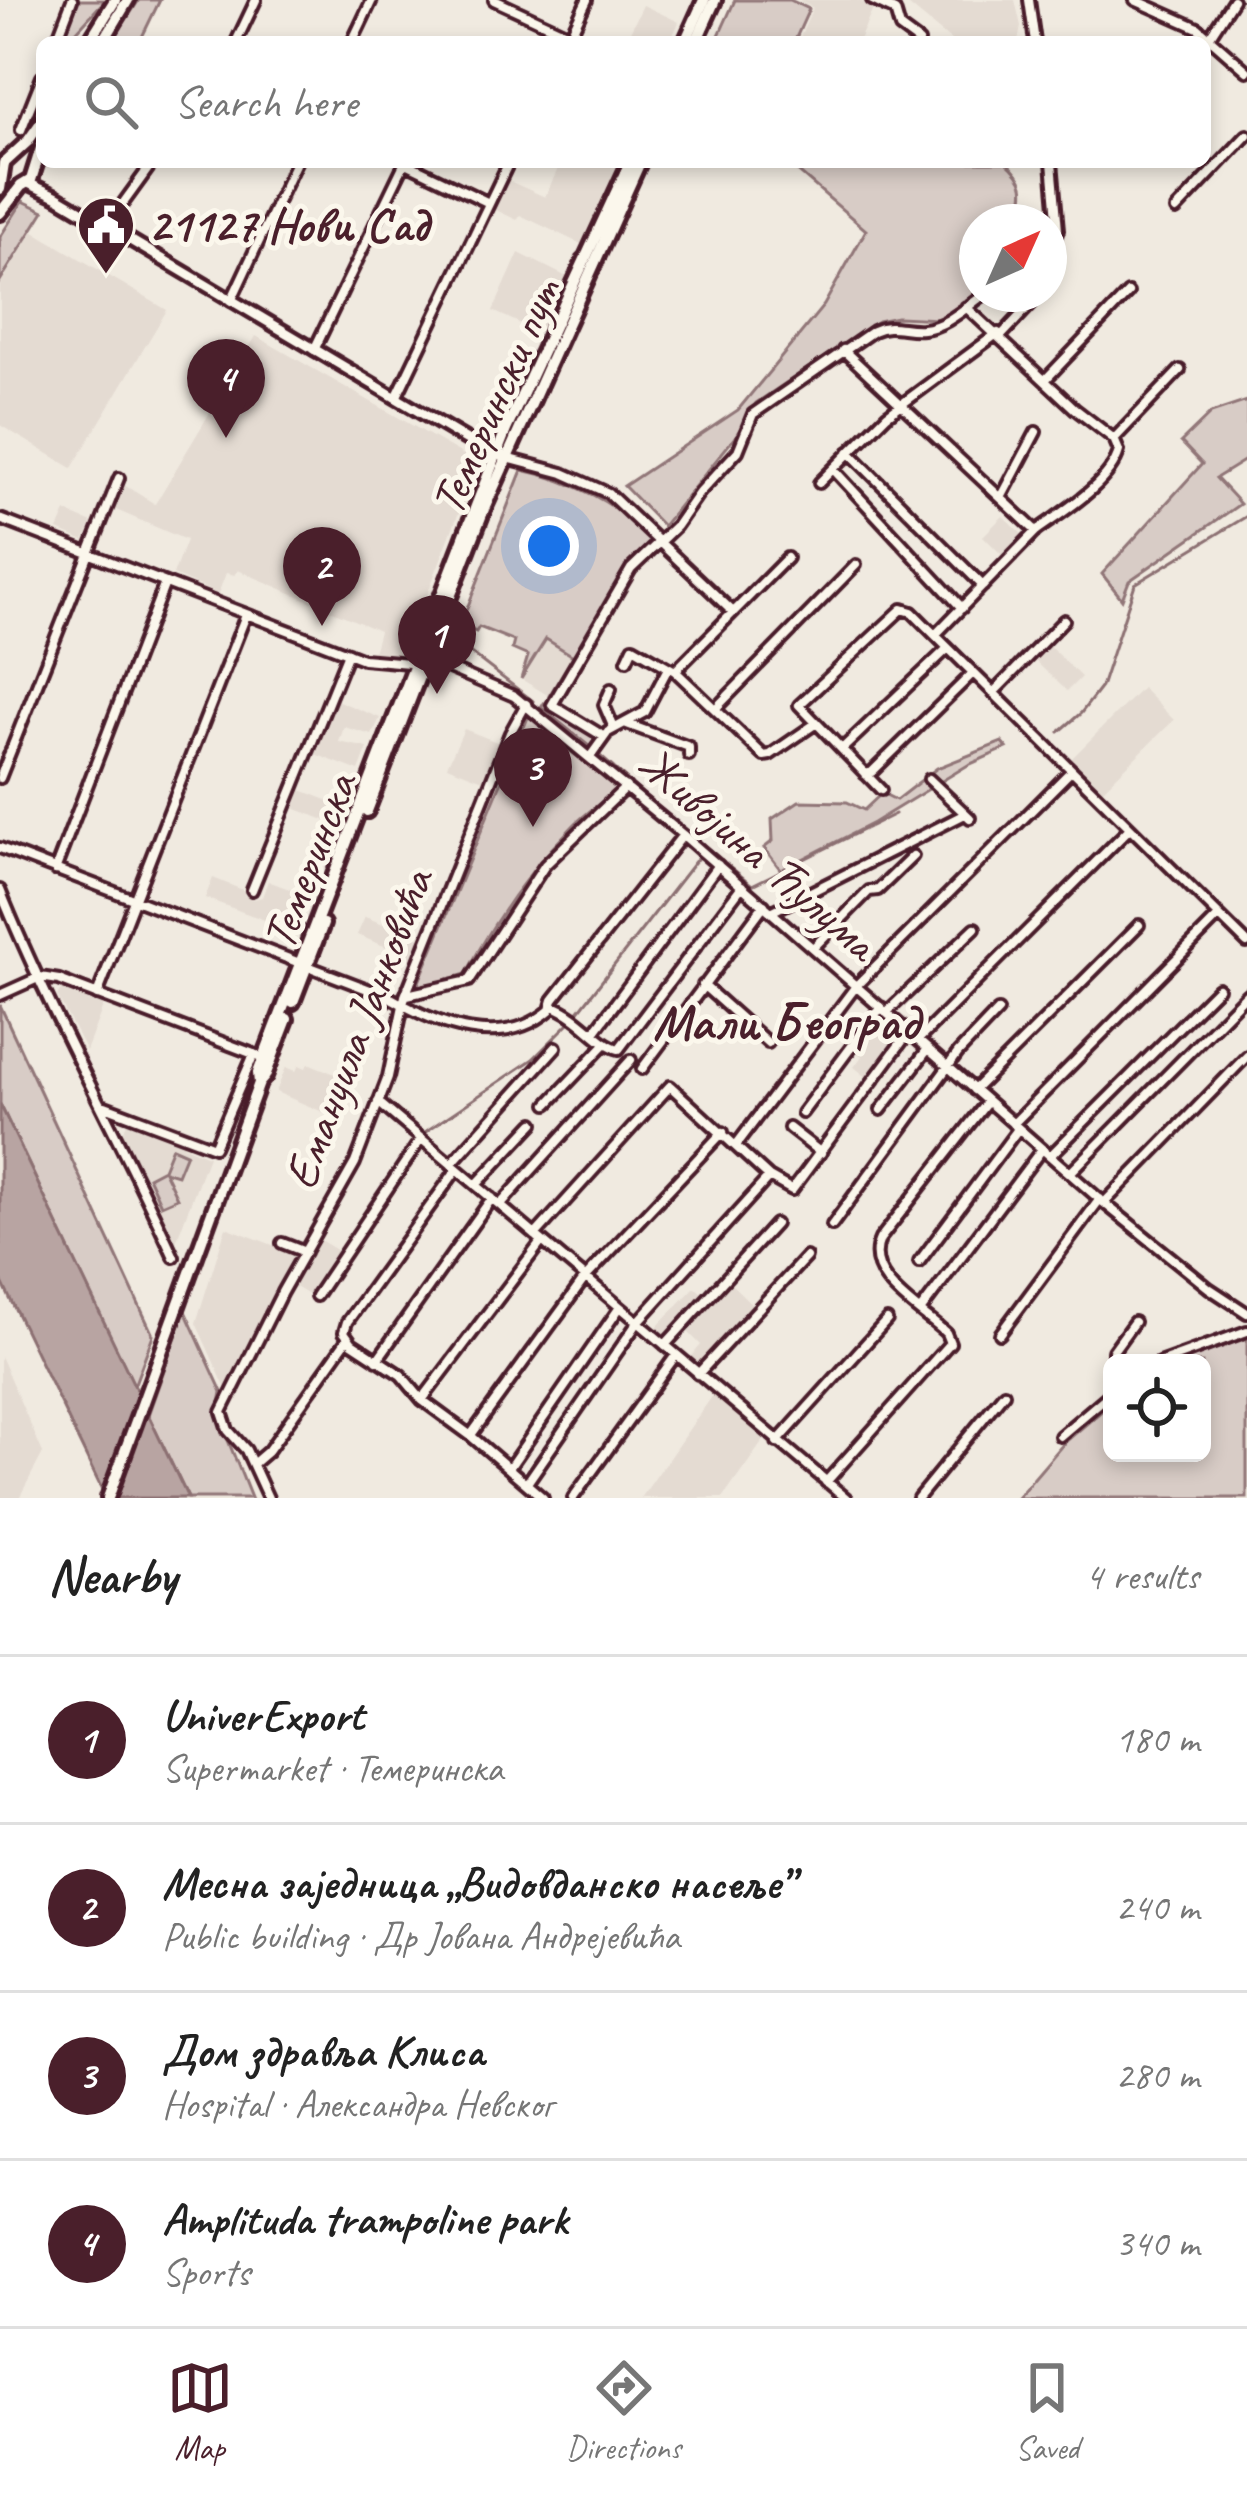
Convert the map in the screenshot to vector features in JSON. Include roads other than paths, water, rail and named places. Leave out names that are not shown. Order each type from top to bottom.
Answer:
[{"type":"main road","points":[[93,36],[115,0]]},
{"type":"main road","points":[[107,36],[128,0]]},
{"type":"main road","points":[[688,36],[704,0]]},
{"type":"main road","points":[[699,36],[715,0]]},
{"type":"main road","points":[[29,177],[9,184],[2,177],[9,155],[36,127]]},
{"type":"main road","points":[[9,155],[26,157],[29,177]]},
{"type":"main road","points":[[0,213],[29,177],[36,160]]},
{"type":"main road","name":"Темерински пут","points":[[420,664],[501,456],[627,168]]},
{"type":"main road","name":"Темерински пут","points":[[501,456],[637,168]]},
{"type":"main road","name":"Темеринска","points":[[259,1083],[420,664]]},
{"type":"main road","name":"Темеринска","points":[[108,1498],[259,1083],[259,1056],[302,966]]},
{"type":"street","points":[[58,36],[72,0]]},
{"type":"street","points":[[239,36],[256,0]]},
{"type":"street","points":[[355,36],[372,0]]},
{"type":"street","points":[[494,0],[563,36]]},
{"type":"street","points":[[570,36],[587,0]]},
{"type":"street","points":[[872,0],[895,11],[898,27],[911,36]]},
{"type":"street","points":[[1029,0],[1034,36]]},
{"type":"street","points":[[1136,0],[1160,4],[1210,36],[1233,0]]},
{"type":"street","points":[[1211,37],[1247,71]]},
{"type":"street","points":[[21,130],[36,92]]},
{"type":"street","points":[[1176,210],[1247,135]]},
{"type":"street","points":[[106,227],[148,168]]},
{"type":"street","points":[[231,301],[293,168]]},
{"type":"street","points":[[314,350],[401,168]]},
{"type":"street","points":[[416,168],[489,203]]},
{"type":"street","points":[[396,398],[506,168]]},
{"type":"street","points":[[1053,168],[1056,204]]},
{"type":"street","points":[[29,177],[231,301],[501,456],[594,485],[620,502],[733,612]]},
{"type":"street","points":[[1046,379],[1128,293]]},
{"type":"street","points":[[603,736],[552,705],[631,568],[738,451],[753,414],[881,327],[935,327],[959,312]]},
{"type":"street","points":[[935,635],[1036,531],[1066,510],[1117,460],[1119,451],[1114,439],[971,312]]},
{"type":"street","points":[[819,483],[902,404],[1000,335],[1023,312]]},
{"type":"street","points":[[843,350],[1036,531]]},
{"type":"street","points":[[1114,439],[1180,370]]},
{"type":"street","points":[[1001,498],[1036,432]]},
{"type":"street","points":[[849,452],[984,586]]},
{"type":"street","points":[[833,469],[962,608]]},
{"type":"street","points":[[0,778],[119,478]]},
{"type":"street","name":"Живојина Ћулума","points":[[0,518],[348,652],[374,661],[452,668],[526,704],[768,908],[1102,1201],[1247,1313]]},
{"type":"street","points":[[590,757],[603,736],[645,712],[671,670],[787,558]]},
{"type":"street","points":[[716,709],[856,565]]},
{"type":"street","points":[[55,870],[165,584]]},
{"type":"street","points":[[881,790],[800,709],[801,701],[900,611],[912,612],[1247,944]]},
{"type":"street","points":[[97,995],[246,615]]},
{"type":"street","points":[[993,693],[1064,620]]},
{"type":"street","points":[[627,660],[633,647],[671,670],[767,756],[814,724]]},
{"type":"street","points":[[842,749],[947,649]]},
{"type":"street","points":[[252,890],[348,652]]},
{"type":"street","points":[[866,774],[973,674]]},
{"type":"street","points":[[611,689],[604,705],[614,728]]},
{"type":"street","name":"Емануила Јанковића","points":[[268,1498],[254,1463],[228,1430],[222,1412],[355,1163],[396,1048],[404,1000],[509,735],[526,704]]},
{"type":"street","points":[[626,723],[689,747],[689,755]]},
{"type":"street","points":[[737,1144],[856,986],[1071,771]]},
{"type":"street","points":[[642,1070],[703,985],[768,908],[968,816],[929,779]]},
{"type":"street","points":[[404,1000],[470,981],[545,865],[626,787]]},
{"type":"street","points":[[918,1040],[1129,829]]},
{"type":"street","points":[[0,848],[302,966],[404,1000],[448,1024],[484,1032],[527,1026],[553,1006],[683,835]]},
{"type":"street","points":[[813,948],[869,891],[878,890],[913,856]]},
{"type":"street","points":[[594,1031],[718,865]]},
{"type":"street","points":[[553,1006],[571,1012],[617,1050],[742,886]]},
{"type":"street","points":[[0,890],[29,962],[104,1106],[174,1257]]},
{"type":"street","points":[[919,1262],[1016,1126],[1219,916]]},
{"type":"street","points":[[974,1090],[1138,925]]},
{"type":"street","points":[[802,1113],[884,1010],[975,928]]},
{"type":"street","points":[[0,995],[40,977],[259,1056],[214,1148],[104,1106]]},
{"type":"street","points":[[703,985],[768,1043]]},
{"type":"street","points":[[921,1310],[1046,1152],[1218,988]]},
{"type":"street","points":[[1070,1173],[1247,994]]},
{"type":"street","points":[[832,1225],[948,1067],[998,1011]]},
{"type":"street","points":[[422,1400],[539,1238],[670,1086],[770,1178],[785,1188],[796,1186],[910,1032]]},
{"type":"street","points":[[548,1104],[606,1043]]},
{"type":"street","points":[[254,1463],[268,1451],[454,1166],[556,1047]]},
{"type":"street","points":[[881,1110],[928,1049]]},
{"type":"street","points":[[1000,1334],[1102,1201],[1247,1056]]},
{"type":"street","points":[[377,1360],[496,1202],[631,1060]]},
{"type":"street","points":[[378,1102],[847,1498]]},
{"type":"street","points":[[826,1482],[947,1348],[946,1333],[878,1271],[874,1253],[880,1238],[987,1102]]},
{"type":"street","points":[[118,1136],[126,1114]]},
{"type":"street","points":[[476,1185],[534,1123]]},
{"type":"street","points":[[789,1128],[821,1153]]},
{"type":"street","points":[[471,1436],[585,1278],[723,1132]]},
{"type":"street","points":[[316,1296],[422,1139]]},
{"type":"street","points":[[527,1484],[638,1322],[770,1178]]},
{"type":"street","points":[[664,1345],[775,1224]]},
{"type":"street","points":[[282,1243],[305,1252]]},
{"type":"street","points":[[698,1374],[806,1257]]},
{"type":"street","points":[[509,1468],[620,1307]]},
{"type":"street","points":[[778,1442],[886,1320]]},
{"type":"street","points":[[1113,1354],[1134,1322]]},
{"type":"street","points":[[1184,1354],[1247,1331]]},
{"type":"street","points":[[346,1335],[401,1375],[422,1400],[538,1496]]},
{"type":"street","points":[[573,1498],[676,1355]]},
{"type":"street","points":[[918,1498],[1004,1393]]},
{"type":"street","points":[[1060,1436],[1103,1400]]},
{"type":"waterway","points":[[1059,732],[1101,687],[1135,584],[1247,516]]},
{"type":"waterway","points":[[455,641],[533,701]]},
{"type":"waterway","points":[[543,709],[590,747]]},
{"type":"waterway","points":[[598,754],[641,792]]},
{"type":"waterway","points":[[645,796],[752,885],[895,814]]},
{"type":"waterway","points":[[577,1013],[700,855]]},
{"type":"waterway","points":[[425,1132],[533,1059],[571,1021]]},
{"type":"place","name":"21127 Нови Сад","points":[[106,276]]},
{"type":"place","name":"Amplituda trampoline park","points":[[226,438]]},
{"type":"place","name":"Месна заједница „Видовданско насеље”","points":[[322,626]]},
{"type":"place","name":"UniverExport","points":[[437,694]]},
{"type":"place","name":"Дом здравља Клиса","points":[[533,827]]},
{"type":"district","name":"Мали Београд","points":[[786,1022]]}]
